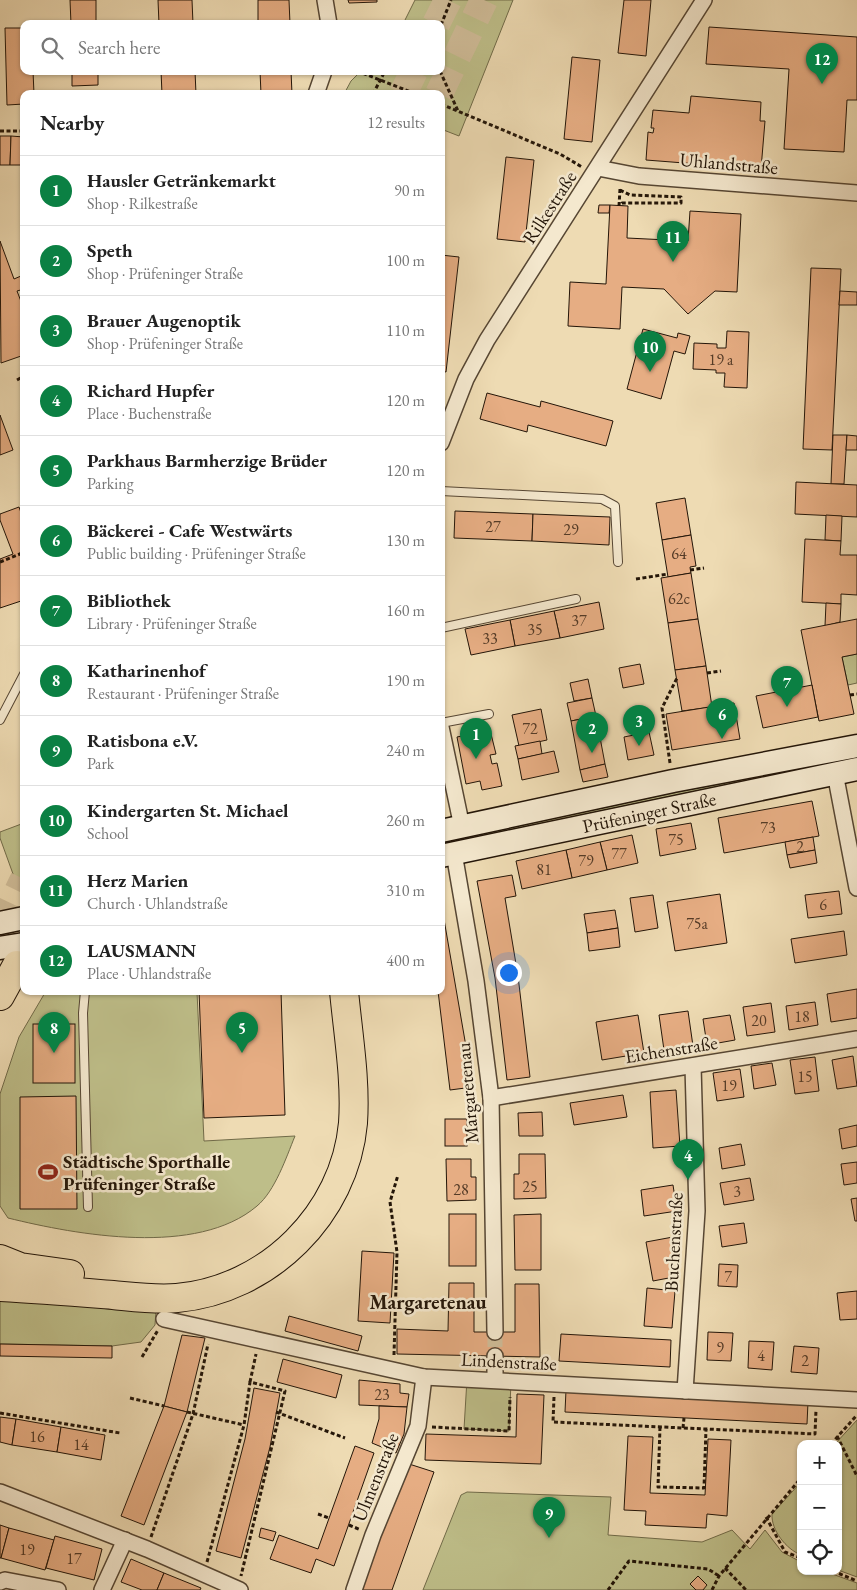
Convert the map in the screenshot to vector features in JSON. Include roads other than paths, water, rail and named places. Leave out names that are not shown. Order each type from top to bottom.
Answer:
[{"type":"highway","points":[[0,996],[14,952]]},
{"type":"highway","points":[[0,1259],[20,1267],[48,1272],[164,1282],[193,1278],[225,1269],[251,1256],[277,1236],[296,1216],[312,1194],[323,1173],[331,1145],[335,1117],[335,1090],[326,995]]},
{"type":"highway","points":[[0,1287],[142,1298],[178,1298],[215,1290],[244,1279],[272,1262],[299,1240],[336,1188],[348,1154],[353,1122],[344,995]]},
{"type":"street","points":[[325,0],[328,20]]},
{"type":"street","name":"Rilkestraße","points":[[445,434],[466,379],[487,340],[704,0]]},
{"type":"street","points":[[317,90],[323,75]]},
{"type":"street","name":"Uhlandstraße","points":[[598,168],[639,176],[857,193]]},
{"type":"street","name":"Prüfeninger Straße","points":[[452,829],[673,781],[857,746]]},
{"type":"street","points":[[445,763],[452,829]]},
{"type":"street","name":"Prüfeninger Straße","points":[[448,855],[857,769]]},
{"type":"street","points":[[835,773],[857,888]]},
{"type":"street","name":"Margaretenau","points":[[448,855],[476,981],[491,1098],[494,1332]]},
{"type":"street","points":[[0,923],[20,919]]},
{"type":"street","name":"Eichenstraße","points":[[491,1098],[857,1039]]},
{"type":"street","name":"Buchenstraße","points":[[685,1391],[697,1211],[693,1066]]},
{"type":"street","name":"Lindenstraße","points":[[164,1319],[424,1377],[857,1400]]},
{"type":"street","points":[[494,1356],[494,1380]]},
{"type":"street","name":"Ulmenstraße","points":[[354,1590],[379,1518],[418,1426],[424,1377]]},
{"type":"street","points":[[0,1492],[147,1548],[239,1590]]},
{"type":"street","points":[[102,1590],[125,1540]]},
{"type":"street","points":[[0,1582],[5,1580],[58,1590]]},
{"type":"lane","points":[[445,491],[602,499],[615,506],[618,562]]},
{"type":"lane","points":[[445,627],[576,599]]},
{"type":"lane","points":[[0,720],[20,682]]},
{"type":"lane","points":[[445,724],[489,714]]},
{"type":"lane","points":[[84,995],[88,1208]]},
{"type":"tunnel","points":[[438,20],[448,0]]},
{"type":"tunnel","points":[[441,90],[484,0]]},
{"type":"tunnel","points":[[405,90],[412,75]]},
{"type":"tunnel","points":[[0,929],[20,887]]},
{"type":"tunnel","points":[[495,1332],[495,1356]]},
{"type":"place","name":"LAUSMANN","points":[[822,84]]},
{"type":"place","name":"Herz Marien","points":[[673,262]]},
{"type":"place","name":"Kindergarten St. Michael","points":[[650,372]]},
{"type":"place","name":"Bibliothek","points":[[787,707]]},
{"type":"place","name":"Bäckerei - Cafe Westwärts","points":[[722,739]]},
{"type":"place","name":"Brauer Augenoptik","points":[[639,746]]},
{"type":"place","name":"Speth","points":[[592,753]]},
{"type":"place","name":"Hausler Getränkemarkt","points":[[476,759]]},
{"type":"place","name":"Katharinenhof","points":[[54,1053]]},
{"type":"place","name":"Parkhaus Barmherzige Brüder","points":[[242,1053]]},
{"type":"place","name":"Städtische Sporthalle Prüfeninger Straße","points":[[48,1172]]},
{"type":"place","name":"Richard Hupfer","points":[[688,1180]]},
{"type":"place","name":"Ratisbona e.V.","points":[[549,1538]]},
{"type":"district","name":"Margaretenau","points":[[428,1302]]}]
